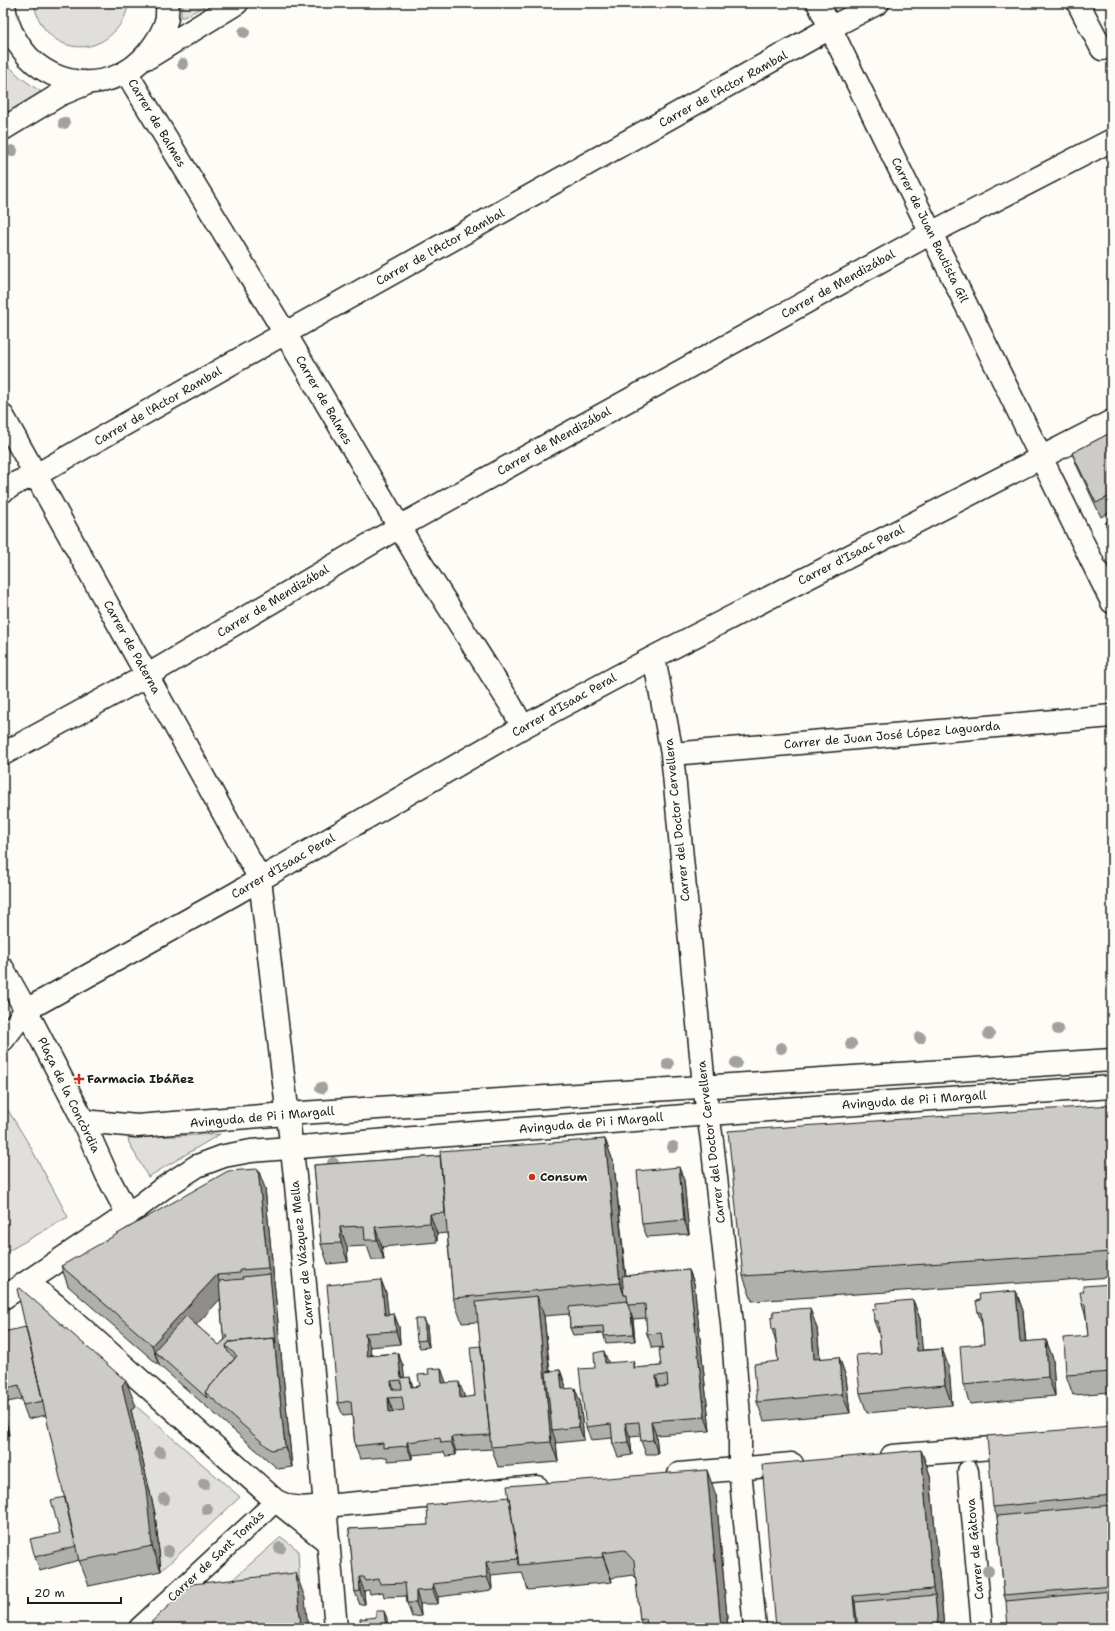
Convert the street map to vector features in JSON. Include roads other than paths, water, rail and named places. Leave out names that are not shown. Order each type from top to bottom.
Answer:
[{"type":"street","points":[[134,67],[157,42],[166,19],[168,3]]},
{"type":"street","points":[[3,129],[59,95],[88,83],[107,80],[134,67],[237,3]]},
{"type":"street","name":"Carrer de Juan Bautista Gil","points":[[818,3],[1112,602]]},
{"type":"street","name":"Carrer de l'Actor Rambal","points":[[3,491],[18,482],[36,475],[285,333],[830,28],[878,3]]},
{"type":"street","points":[[1078,3],[1102,49]]},
{"type":"street","points":[[4,5],[9,29],[22,51],[40,69],[62,79],[88,83]]},
{"type":"street","name":"Carrer de Balmes","points":[[134,67],[285,333],[399,527],[517,714],[523,727]]},
{"type":"street","name":"Carrer de Mendizábal","points":[[3,754],[148,675],[399,527],[931,232],[1112,140]]},
{"type":"street","name":"Carrer de Paterna","points":[[3,416],[260,879]]},
{"type":"street","name":"Carrer d'Isaac Peral","points":[[26,1010],[260,879],[523,727],[654,657],[1112,421]]},
{"type":"street","name":"Carrer del Doctor Cervellera","points":[[654,657],[672,754],[704,1086],[709,1114],[732,1323],[740,1430],[740,1469],[755,1628]]},
{"type":"street","name":"Carrer de Juan José López Laguarda","points":[[672,754],[1112,716]]},
{"type":"street","name":"Carrer de Vázquez Mella","points":[[260,879],[286,1114],[296,1185],[336,1628]]},
{"type":"street","name":"Plaça de la Concòrdia","points":[[3,969],[26,1010],[83,1121],[107,1175],[128,1214]]},
{"type":"street","points":[[3,1040],[26,1010]]},
{"type":"street","name":"Avinguda de Pi i Margall","points":[[83,1121],[137,1126],[286,1114],[1112,1060]]},
{"type":"street","name":"Avinguda de Pi i Margall","points":[[27,1282],[128,1214],[162,1188],[197,1166],[224,1156],[290,1147],[709,1114],[1112,1087]]},
{"type":"street","points":[[3,1298],[27,1282],[57,1306],[276,1501],[329,1543]]},
{"type":"street","points":[[874,1458],[1033,1444]]},
{"type":"street","points":[[660,1476],[811,1463]]},
{"type":"street","name":"Carrer de Gàtova","points":[[968,1470],[982,1628]]},
{"type":"street","points":[[276,1501],[288,1506],[302,1508],[557,1485]]},
{"type":"street","name":"Carrer de Sant Tomàs","points":[[139,1628],[276,1501]]},
{"type":"place","name":"Farmacia Ibáñez","points":[[79,1079]]},
{"type":"place","name":"Consum","points":[[532,1177]]}]
